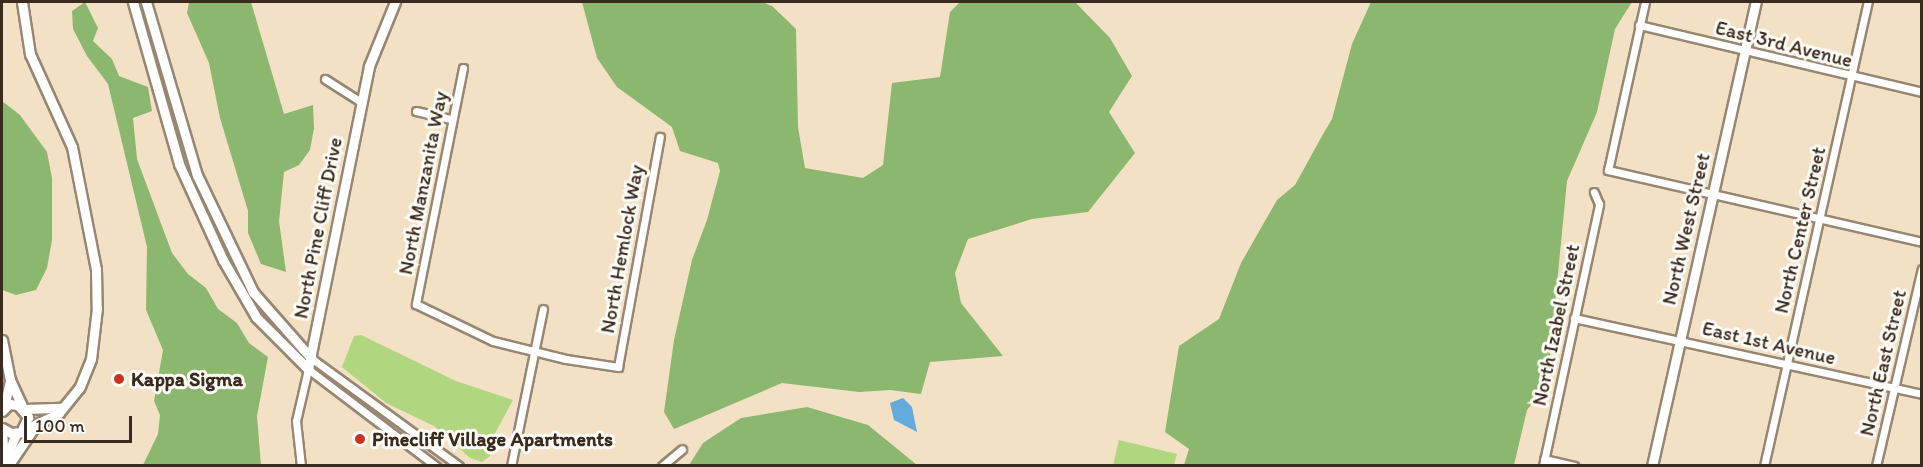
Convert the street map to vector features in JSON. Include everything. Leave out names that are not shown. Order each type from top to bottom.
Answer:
[{"type":"street","points":[[5,464],[2,428],[20,432],[52,418],[79,388],[88,369],[97,308],[96,269],[72,147],[30,54],[22,2]]},
{"type":"street","points":[[133,2],[179,164],[242,295],[256,317],[308,369],[436,465]]},
{"type":"street","points":[[146,2],[192,160],[251,289],[311,358],[419,439],[459,465]]},
{"type":"street","name":"North Pine Cliff Drive","points":[[301,465],[296,421],[311,358],[361,102],[374,49],[395,2]]},
{"type":"street","points":[[1645,2],[1608,170],[1922,242]]},
{"type":"street","name":"North West Street","points":[[1652,465],[1756,2]]},
{"type":"street","name":"North Center Street","points":[[1764,465],[1868,2]]},
{"type":"street","name":"East 3rd Avenue","points":[[1639,25],[1922,92]]},
{"type":"street","name":"North Manzanita Way","points":[[463,68],[416,304],[493,341],[533,352]]},
{"type":"street","points":[[325,79],[361,102]]},
{"type":"street","points":[[416,111],[452,119]]},
{"type":"street","name":"North Hemlock Way","points":[[533,352],[618,367],[660,137]]},
{"type":"street","name":"North Izabel Street","points":[[1544,462],[1599,204],[1594,192]]},
{"type":"street","name":"North East Street","points":[[1876,465],[1922,269]]},
{"type":"street","points":[[242,295],[251,289]]},
{"type":"street","points":[[511,465],[543,309]]},
{"type":"street","name":"East 1st Avenue","points":[[1574,318],[1680,339],[1922,394]]},
{"type":"street","points":[[2,340],[10,380],[28,417],[5,464]]},
{"type":"street","points":[[10,380],[3,409],[60,408]]},
{"type":"street","points":[[5,464],[35,426]]},
{"type":"street","points":[[413,447],[419,439]]},
{"type":"street","points":[[662,465],[682,450]]},
{"type":"street","points":[[1544,462],[1574,465]]},
{"type":"green space","points":[[85,2],[98,28],[93,41],[112,59],[119,76],[148,87],[152,111],[133,118],[137,159],[172,253],[188,274],[206,288],[218,309],[237,323],[249,343],[268,357],[257,416],[261,465],[143,465],[158,434],[160,415],[154,401],[163,350],[146,310],[147,247],[108,84],[87,56],[73,29],[72,11]]},
{"type":"green space","points":[[189,2],[251,2],[284,114],[313,105],[314,128],[310,150],[299,165],[284,172],[279,221],[286,272],[261,264],[248,233],[248,211],[220,118],[209,63],[187,13]]},
{"type":"green space","points":[[582,2],[762,2],[772,6],[796,29],[798,127],[805,168],[863,178],[883,165],[892,83],[940,77],[950,12],[960,2],[1075,2],[1110,38],[1132,76],[1109,112],[1135,153],[1088,212],[1032,219],[968,239],[955,273],[961,303],[1003,356],[930,362],[921,394],[890,390],[859,392],[782,383],[674,429],[664,412],[674,340],[692,260],[707,220],[720,171],[718,163],[680,151],[672,127],[617,87],[597,58]]},
{"type":"green space","points":[[1371,2],[1632,2],[1615,29],[1597,112],[1567,181],[1549,366],[1541,392],[1527,410],[1514,465],[1184,465],[1189,449],[1165,432],[1179,346],[1219,319],[1241,263],[1277,200],[1295,185],[1332,119],[1352,44]]},
{"type":"green space","points":[[2,101],[20,115],[47,152],[52,178],[52,240],[47,268],[36,290],[16,295],[2,290]]},
{"type":"green space","points":[[361,335],[456,381],[513,400],[490,443],[490,456],[482,462],[470,458],[434,426],[386,403],[342,367],[354,336]]},
{"type":"green space","points":[[807,407],[868,425],[917,465],[689,465],[703,443],[741,418]]},
{"type":"green space","points":[[1119,440],[1177,454],[1174,465],[1113,465]]},
{"type":"water","points":[[903,398],[912,407],[917,432],[894,420],[890,403]]},
{"type":"place","name":"Kappa Sigma","points":[[119,379]]},
{"type":"place","name":"Pinecliff Village Apartments","points":[[360,439]]}]
